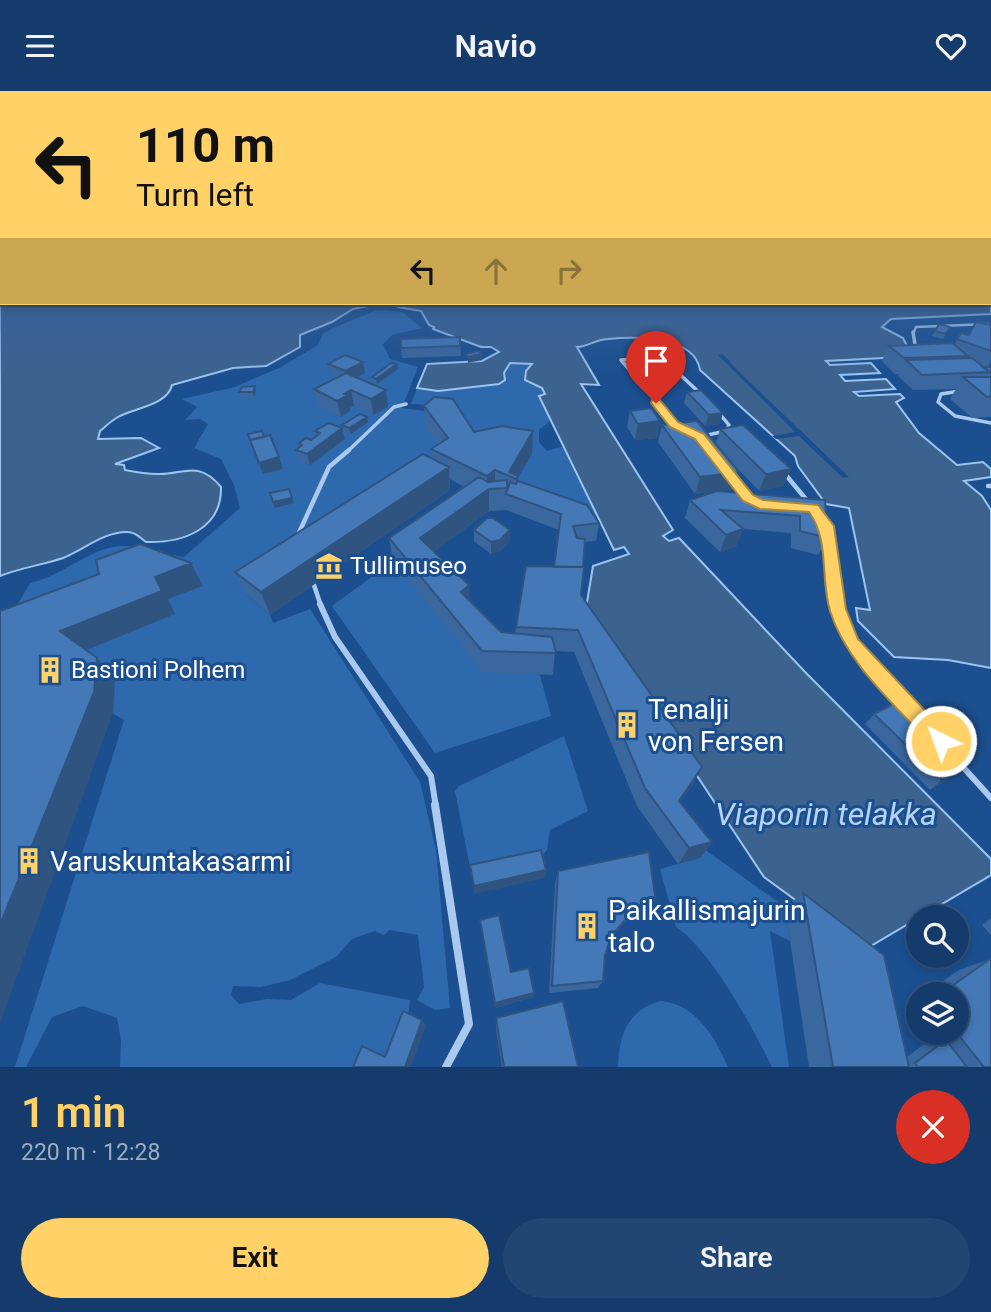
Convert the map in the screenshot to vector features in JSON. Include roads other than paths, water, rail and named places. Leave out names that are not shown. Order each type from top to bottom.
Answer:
[{"type":"lane","points":[[986,331],[984,327],[990,324]]},
{"type":"lane","points":[[915,358],[917,345],[913,333],[916,327],[990,324]]},
{"type":"lane","points":[[661,361],[621,360],[674,424],[687,430]]},
{"type":"lane","points":[[667,364],[695,386],[729,425],[729,432],[699,437]]},
{"type":"lane","points":[[965,391],[941,394],[938,402],[943,409],[963,419],[991,423]]},
{"type":"lane","points":[[295,543],[329,467],[372,431],[394,407],[406,404]]},
{"type":"lane","points":[[693,433],[708,447]]},
{"type":"lane","points":[[777,465],[813,508],[801,507]]},
{"type":"lane","points":[[723,467],[748,498],[754,501]]},
{"type":"lane","points":[[735,499],[748,498]]},
{"type":"lane","points":[[826,526],[838,609],[851,643],[991,798]]},
{"type":"lane","points":[[314,585],[324,616],[335,637],[431,776],[468,1024],[446,1067]]},
{"type":"water","points":[[0,305],[373,305],[353,309],[332,322],[300,335],[300,347],[266,366],[233,368],[172,385],[169,392],[157,402],[118,417],[100,431],[98,439],[141,438],[159,448],[115,464],[124,465],[125,470],[167,474],[190,470],[213,478],[221,487],[220,502],[207,524],[186,536],[160,542],[146,542],[128,532],[111,535],[63,558],[0,576]]},
{"type":"water","name":"Viaporin telakka","points":[[396,305],[991,305],[991,314],[891,319],[882,327],[903,338],[907,346],[903,357],[826,361],[830,365],[871,363],[880,373],[840,375],[845,381],[886,379],[895,389],[854,392],[859,396],[900,394],[904,398],[896,402],[919,433],[957,465],[983,462],[991,469],[991,477],[964,481],[982,496],[991,510],[991,668],[948,660],[894,657],[858,621],[856,608],[870,610],[849,508],[826,504],[798,466],[795,456],[700,370],[696,359],[687,350],[663,341],[633,338],[604,339],[577,347],[599,385],[581,384],[673,530],[663,536],[669,541],[679,538],[807,674],[991,859],[991,875],[940,905],[906,905],[906,925],[864,950],[764,877],[586,608],[593,566],[629,554],[624,547],[614,550],[539,396],[545,394],[542,388],[525,380],[526,371],[532,364],[510,363],[504,373],[505,380],[499,384],[438,391],[417,388],[427,364],[482,361],[499,352],[433,329],[421,311]]},
{"type":"place","name":"Tullimuseo","points":[[329,566]]},
{"type":"place","name":"Bastioni Polhem","points":[[50,670]]},
{"type":"place","name":"Tenalji von Fersen","points":[[627,725]]},
{"type":"place","name":"Varuskuntakasarmi","points":[[29,861]]},
{"type":"place","name":"Paikallismajurin talo","points":[[587,926]]}]
